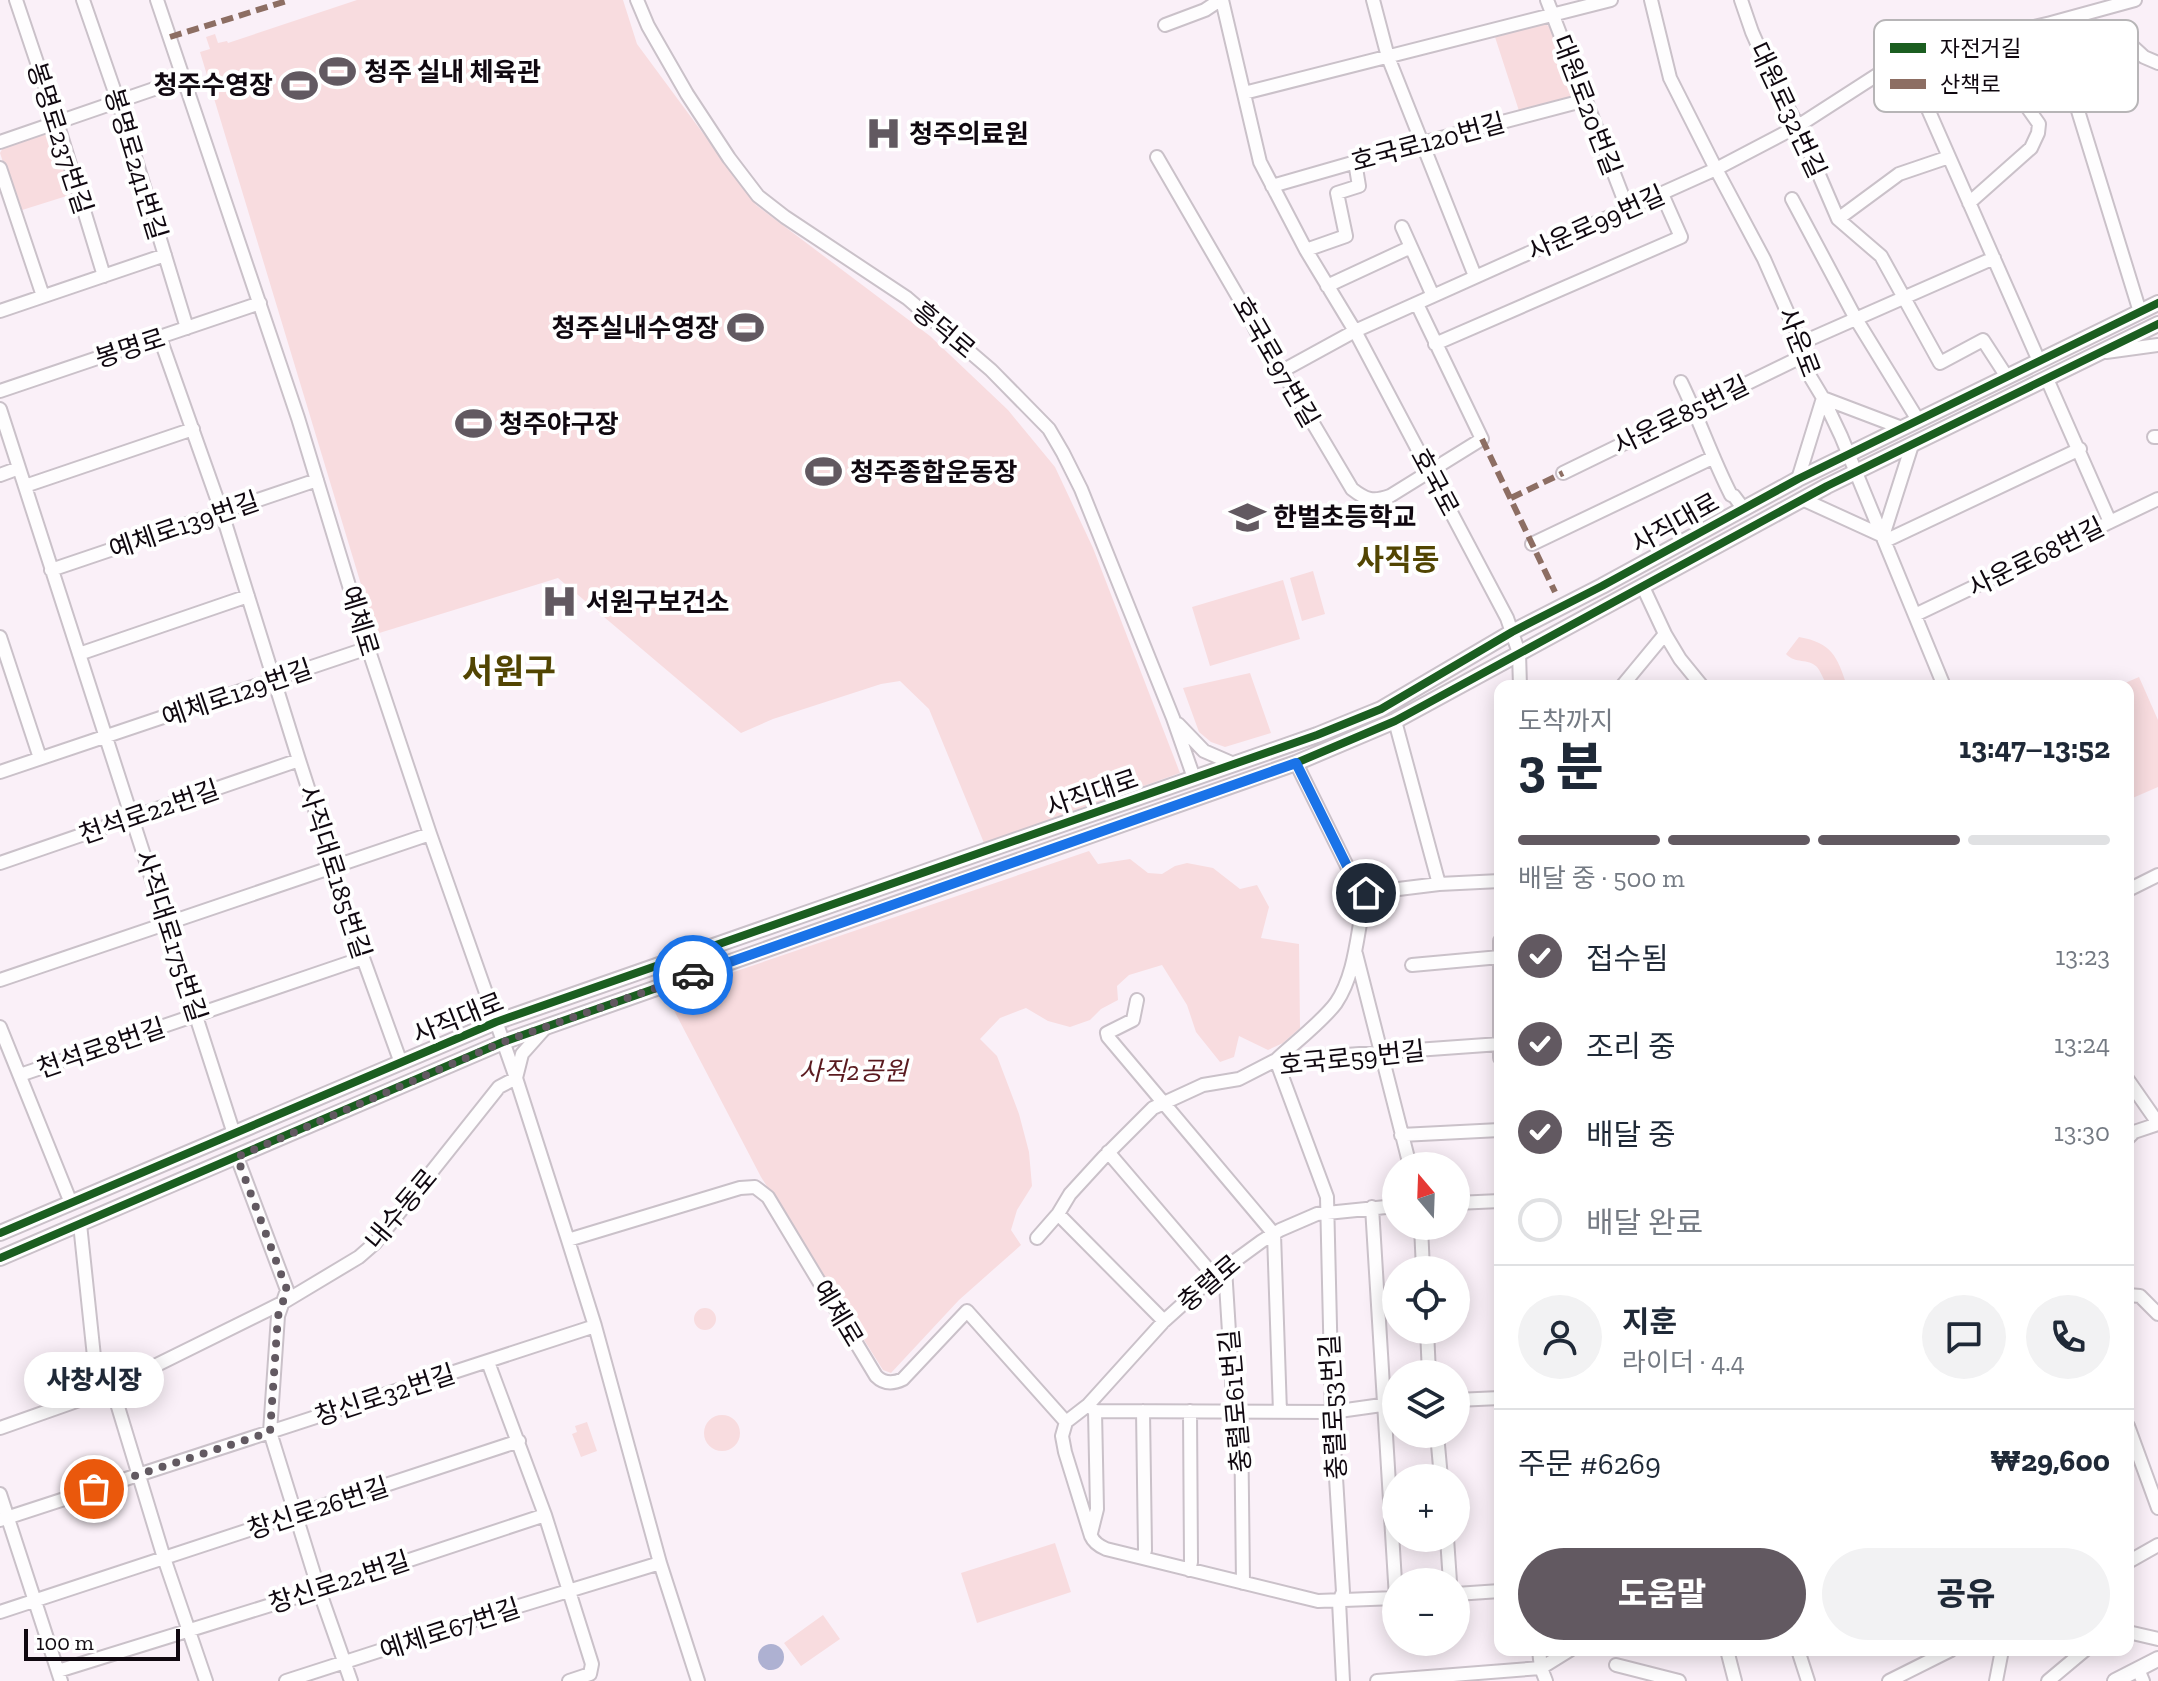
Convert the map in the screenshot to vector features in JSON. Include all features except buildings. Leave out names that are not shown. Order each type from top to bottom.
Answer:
[{"type":"main road","name":"사직대로","points":[[0,1233],[496,1022],[1317,735],[1381,709],[1512,632],[1798,479],[2158,303]]},
{"type":"main road","name":"사직대로","points":[[0,1258],[503,1042],[1296,763],[1395,721],[1802,499],[2158,324]]},
{"type":"main road","points":[[2115,1681],[2140,1675],[2158,1659]]},
{"type":"street","name":"봉명로237번길","points":[[16,0],[104,276]]},
{"type":"street","name":"봉명로241번길","points":[[83,0],[118,101],[187,328]]},
{"type":"street","name":"예체로","points":[[157,0],[298,418],[368,648],[516,1078],[595,1326],[660,1563],[698,1681]]},
{"type":"street","name":"흥덕로","points":[[637,0],[648,26],[687,94],[758,196],[907,298],[991,370],[1049,429],[1081,489],[1194,778]]},
{"type":"street","name":"호국로","points":[[1165,25],[1205,10],[1221,0],[1260,162],[1306,250],[1355,331],[1501,607],[1519,653],[1520,680]]},
{"type":"street","points":[[1373,0],[1388,57],[1475,276]]},
{"type":"street","name":"대원로20번길","points":[[1547,0],[1628,210]]},
{"type":"street","points":[[1244,93],[1611,0]]},
{"type":"street","name":"사운로","points":[[1651,0],[1670,78],[1764,259],[1801,343],[1799,358],[1823,398],[1849,454],[1942,680]]},
{"type":"street","name":"대원로32번길","points":[[1741,0],[1775,84],[1798,126],[1838,219],[1881,256],[1940,363],[1983,340],[2007,377]]},
{"type":"street","name":"사운로99번길","points":[[2062,20],[2135,0]]},
{"type":"street","points":[[2138,52],[2158,63]]},
{"type":"street","name":"사운로99번길","points":[[1282,371],[1355,331],[1716,169],[1798,126],[1874,77]]},
{"type":"street","points":[[0,142],[183,79]]},
{"type":"street","name":"호국로120번길","points":[[1272,186],[1586,100]]},
{"type":"street","points":[[1929,112],[2039,361]]},
{"type":"street","points":[[1969,203],[2031,148],[2039,124],[2031,112]]},
{"type":"street","points":[[2079,112],[2140,312]]},
{"type":"street","name":"호국로97번길","points":[[1157,157],[1272,361],[1282,371],[1352,489],[1364,499],[1376,501],[1390,496],[1430,471]]},
{"type":"street","points":[[1838,219],[1899,174],[1949,157]]},
{"type":"street","points":[[1306,250],[1346,236],[1337,193],[1359,186],[1355,162]]},
{"type":"street","points":[[0,168],[43,296]]},
{"type":"street","points":[[1435,344],[1681,237],[1662,194]]},
{"type":"street","points":[[1792,199],[1856,319],[1918,420]]},
{"type":"street","points":[[1402,227],[1433,296]]},
{"type":"street","points":[[1327,286],[1411,247]]},
{"type":"street","points":[[0,311],[165,255]]},
{"type":"street","points":[[1801,343],[1994,258]]},
{"type":"street","name":"봉명로","points":[[0,391],[260,303]]},
{"type":"street","points":[[1417,304],[1482,439],[1430,471]]},
{"type":"street","name":"사직대로185번길","points":[[160,338],[222,513],[363,958],[401,1063]]},
{"type":"street","points":[[2099,353],[2158,345]]},
{"type":"street","name":"사운로85번길","points":[[1563,473],[1799,358]]},
{"type":"street","points":[[2047,379],[2110,522]]},
{"type":"street","name":"사직대로","points":[[1681,382],[1712,458],[1731,495],[1743,508]]},
{"type":"street","points":[[1798,479],[1823,398],[1902,428]]},
{"type":"street","name":"사직대로175번길","points":[[0,409],[234,1134]]},
{"type":"street","points":[[25,486],[193,429]]},
{"type":"street","points":[[1884,538],[1912,445]]},
{"type":"street","points":[[1802,499],[1884,538],[2080,449]]},
{"type":"street","points":[[1532,544],[1712,458]]},
{"type":"street","points":[[0,475],[19,468]]},
{"type":"street","name":"예체로139번길","points":[[51,570],[317,480]]},
{"type":"street","name":"사운로68번길","points":[[1915,615],[2158,499]]},
{"type":"street","points":[[1643,587],[1665,634],[1697,680]]},
{"type":"street","points":[[79,654],[248,596]]},
{"type":"street","points":[[1629,680],[1665,634]]},
{"type":"street","points":[[0,637],[40,758]]},
{"type":"street","name":"예체로129번길","points":[[0,772],[368,648]]},
{"type":"street","points":[[1173,718],[1204,751],[1234,764]]},
{"type":"street","points":[[1395,721],[1439,884]]},
{"type":"street","name":"천석로22번길","points":[[0,863],[299,760]]},
{"type":"street","points":[[1276,1060],[1337,1002],[1356,954],[1366,893],[1347,866],[1296,763]]},
{"type":"street","points":[[0,980],[430,834]]},
{"type":"street","points":[[2134,887],[2158,875]]},
{"type":"street","points":[[1366,893],[1494,881]]},
{"type":"street","points":[[1356,954],[1406,1152]]},
{"type":"street","name":"천석로8번길","points":[[20,1075],[363,958]]},
{"type":"street","points":[[1412,965],[1494,958]]},
{"type":"street","points":[[1137,1000],[1133,1020],[1107,1033],[1108,1037],[1274,1234],[1280,1412]]},
{"type":"street","points":[[0,1027],[71,1203]]},
{"type":"street","points":[[516,1078],[522,1054],[547,1027]]},
{"type":"street","name":"호국로59번길","points":[[1037,1238],[1058,1214],[1070,1194],[1153,1108],[1203,1085],[1239,1079],[1276,1060],[1494,1044]]},
{"type":"street","name":"충렬로53번길","points":[[1276,1060],[1327,1197],[1332,1412],[1343,1592],[1339,1601],[1343,1681]]},
{"type":"street","name":"내수동로","points":[[0,1428],[107,1389],[284,1302],[359,1257],[375,1243],[499,1087],[516,1078]]},
{"type":"street","points":[[2134,1089],[2158,1124],[2134,1132]]},
{"type":"street","points":[[1401,1135],[1494,1130]]},
{"type":"street","points":[[1108,1152],[1220,1272]]},
{"type":"street","points":[[237,1157],[287,1290],[278,1316],[270,1432],[351,1681]]},
{"type":"street","name":"예체로","points":[[568,1240],[740,1188],[755,1187],[768,1197],[881,1381],[903,1379],[967,1311],[1065,1427]]},
{"type":"street","points":[[1470,1202],[1494,1201]]},
{"type":"street","points":[[1372,1207],[1385,1360]]},
{"type":"street","name":"충렬로","points":[[1065,1427],[1092,1408],[1164,1321],[1220,1272],[1274,1234],[1328,1212],[1382,1207]]},
{"type":"street","points":[[1058,1214],[1164,1321]]},
{"type":"street","points":[[80,1224],[97,1385],[107,1389],[139,1475],[206,1681]]},
{"type":"street","name":"충렬로61번길","points":[[1220,1272],[1233,1396],[1241,1412],[1243,1583]]},
{"type":"street","points":[[2134,1296],[2140,1296],[2158,1314]]},
{"type":"street","points":[[569,1681],[590,1674],[592,1664],[545,1515],[488,1362],[595,1326]]},
{"type":"street","name":"창신로32번길","points":[[4,1518],[488,1362]]},
{"type":"street","points":[[1470,1399],[1494,1398]]},
{"type":"street","points":[[1091,1536],[1097,1509],[1092,1408],[1332,1412],[1382,1405]]},
{"type":"street","points":[[1143,1411],[1143,1558]]},
{"type":"street","points":[[1189,1570],[1190,1411]]},
{"type":"street","points":[[1065,1427],[1065,1452],[1091,1536],[1094,1542],[1106,1549],[1318,1601],[1382,1599]]},
{"type":"street","name":"창신로26번길","points":[[0,1612],[519,1441]]},
{"type":"street","points":[[2134,1442],[2158,1508]]},
{"type":"street","points":[[1391,1448],[1395,1568]]},
{"type":"street","points":[[0,1494],[4,1518],[60,1676]]},
{"type":"street","name":"창신로22번길","points":[[60,1676],[188,1630],[545,1515]]},
{"type":"street","points":[[2134,1559],[2158,1545]]},
{"type":"street","name":"예체로67번길","points":[[286,1681],[660,1563]]},
{"type":"street","points":[[1470,1593],[1494,1591]]},
{"type":"street","points":[[2134,1633],[2158,1639]]},
{"type":"street","points":[[1540,1656],[1546,1681]]},
{"type":"street","points":[[1377,1681],[1541,1668],[1560,1656]]},
{"type":"street","points":[[1729,1656],[1735,1681]]},
{"type":"street","points":[[1800,1656],[1808,1681]]},
{"type":"street","points":[[1889,1681],[1939,1656]]},
{"type":"street","points":[[1996,1681],[2001,1656]]},
{"type":"street","points":[[2048,1681],[2078,1656]]},
{"type":"street","points":[[1616,1665],[1673,1680]]},
{"type":"green space","name":"청주종합운동장","points":[[357,0],[623,0],[637,44],[756,205],[930,336],[1008,410],[1055,467],[1093,548],[1180,773],[984,843],[929,709],[900,681],[881,684],[773,719],[741,733],[558,578],[376,634],[200,52],[210,49],[206,37],[215,34],[218,43],[228,43]]},
{"type":"green space","points":[[1545,24],[1552,28],[1576,88],[1574,99],[1520,114],[1495,37]]},
{"type":"green space","points":[[48,132],[55,135],[73,194],[19,211],[0,153],[4,146]]},
{"type":"green space","points":[[1313,571],[1325,614],[1302,621],[1290,578]]},
{"type":"green space","points":[[1283,580],[1300,639],[1210,666],[1192,607]]},
{"type":"green space","points":[[1799,637],[1819,643],[1832,652],[1845,680],[1824,680],[1817,667],[1786,654]]},
{"type":"green space","points":[[1250,673],[1271,733],[1225,747],[1211,742],[1199,732],[1183,688]]},
{"type":"green space","points":[[2139,677],[2158,720],[2158,787],[2134,797],[2134,680]]},
{"type":"green space","name":"사직2공원","points":[[1089,851],[1098,864],[1130,859],[1148,873],[1162,874],[1187,863],[1213,868],[1240,889],[1257,885],[1269,907],[1261,938],[1299,944],[1300,1028],[1283,1043],[1268,1050],[1239,1036],[1234,1057],[1220,1062],[1196,1032],[1187,1005],[1162,965],[1129,975],[1117,986],[1118,1000],[1101,1009],[1090,1020],[1070,1027],[1048,1021],[1026,1008],[1000,1018],[980,1039],[997,1056],[1019,1114],[1029,1152],[1032,1186],[1017,1210],[1011,1230],[1021,1245],[959,1300],[891,1373],[883,1370],[761,1177],[666,995]]},
{"type":"green space","points":[[705,1308],[713,1311],[716,1319],[713,1327],[705,1330],[697,1327],[694,1319],[697,1311]]},
{"type":"green space","points":[[722,1415],[735,1420],[740,1433],[735,1446],[722,1451],[709,1446],[704,1433],[709,1420]]},
{"type":"green space","points":[[587,1422],[597,1451],[581,1457],[572,1434],[577,1432],[575,1426]]},
{"type":"green space","points":[[1055,1543],[1071,1592],[977,1623],[961,1573]]},
{"type":"green space","points":[[823,1615],[840,1639],[801,1666],[784,1643]]},
{"type":"water","points":[[771,1644],[780,1648],[784,1657],[780,1666],[771,1670],[762,1666],[758,1657],[762,1648]]},
{"type":"marked path","points":[[170,37],[290,0]]},
{"type":"marked path","points":[[1482,439],[1555,592]]},
{"type":"marked path","points":[[1511,498],[1563,473]]},
{"type":"cycle path","points":[[0,1233],[496,1022],[1317,735],[1381,709],[1512,632],[1798,479],[2158,303]]},
{"type":"cycle path","points":[[0,1258],[503,1042],[1296,763],[1395,721],[1827,486],[2158,324]]},
{"type":"way so far","points":[[94,1489],[270,1432],[278,1316],[287,1290],[237,1157],[503,1042],[693,975]]},
{"type":"place","name":"청주 실내 체육관","points":[[338,72]]},
{"type":"place","name":"청주수영장","points":[[299,85]]},
{"type":"place","name":"청주의료원","points":[[883,134]]},
{"type":"place","name":"청주실내수영장","points":[[745,328]]},
{"type":"place","name":"청주야구장","points":[[473,424]]},
{"type":"place","name":"청주종합운동장","points":[[824,472]]},
{"type":"place","name":"한벌초등학교","points":[[1247,517]]},
{"type":"place","name":"서원구보건소","points":[[560,602]]},
{"type":"place","name":"사창시장","points":[[94,1489]]},
{"type":"district","name":"사직동","points":[[1398,560]]},
{"type":"district","name":"서원구","points":[[509,671]]},
{"type":"route","points":[[693,975],[1296,763],[1347,866],[1366,893]]}]
